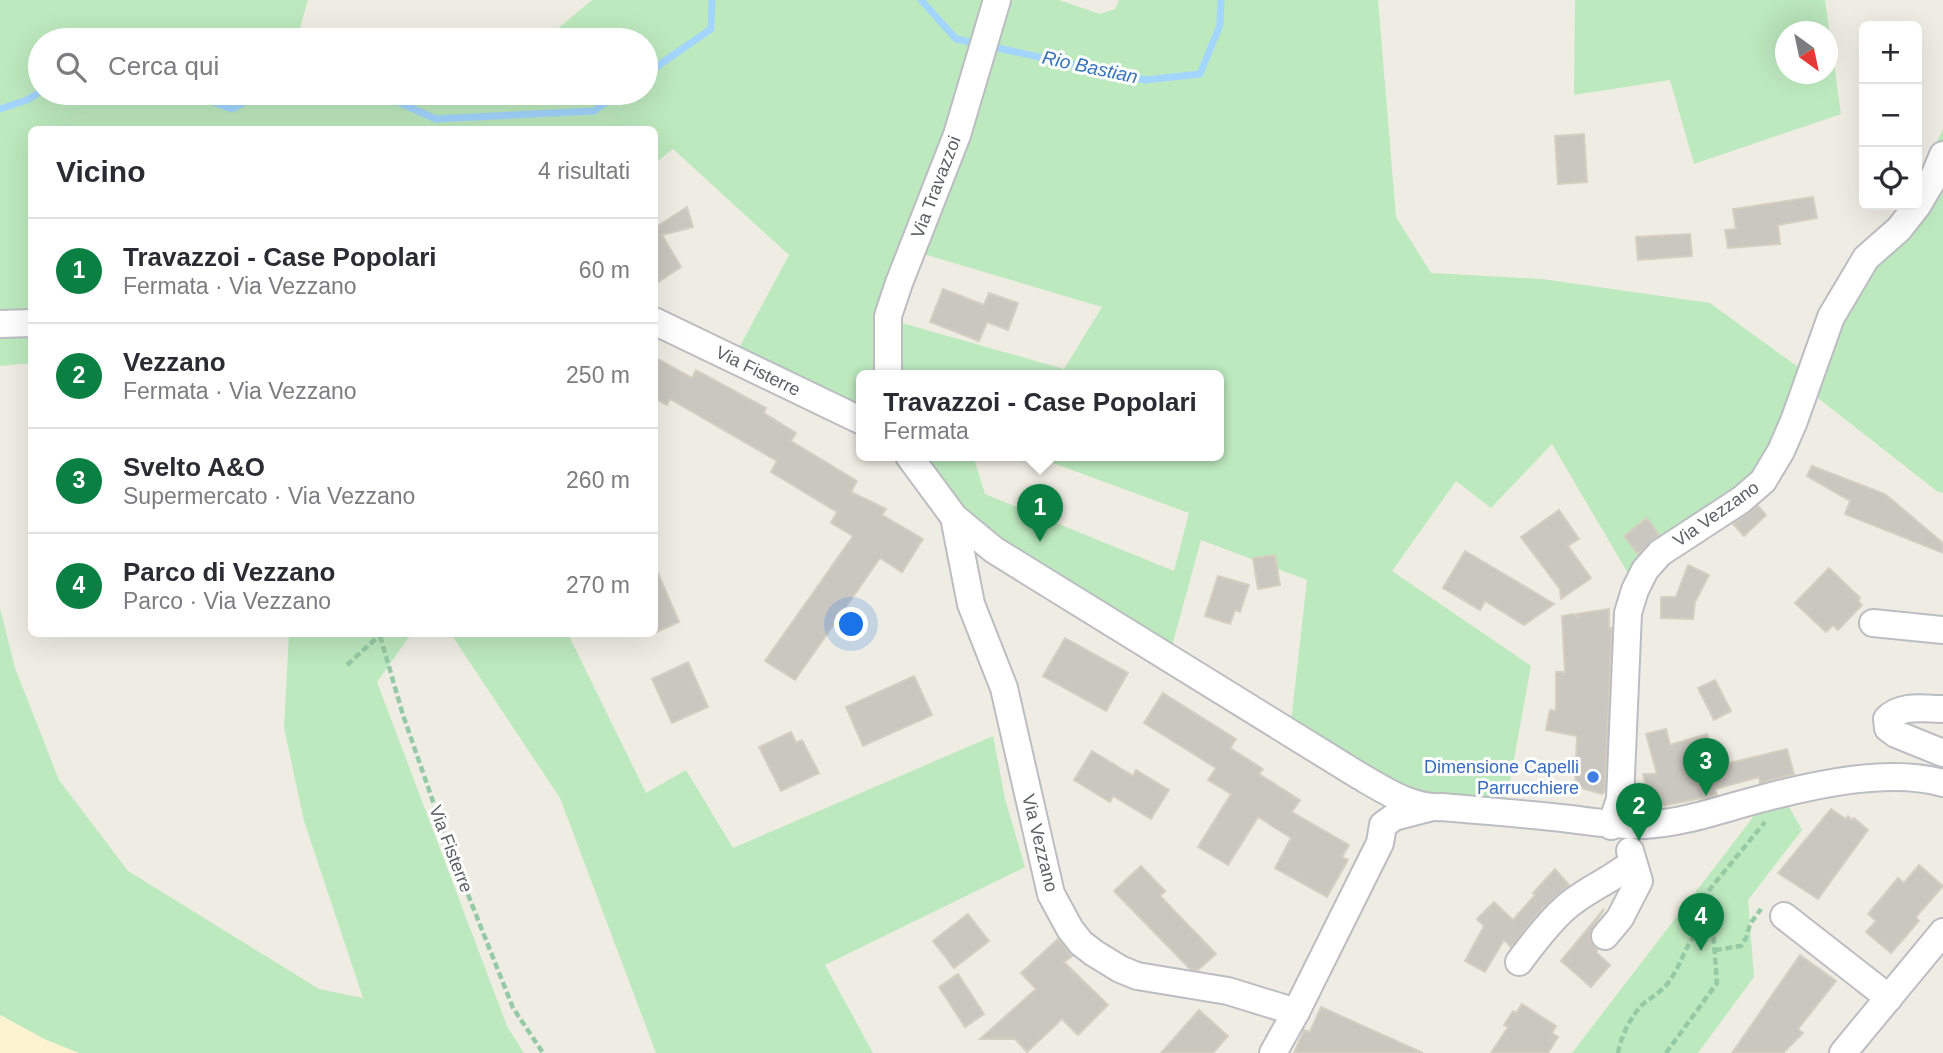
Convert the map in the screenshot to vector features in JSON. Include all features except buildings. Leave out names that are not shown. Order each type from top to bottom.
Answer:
[{"type":"street","name":"Via Travazzoi","points":[[888,370],[888,316],[957,135],[995,6]]},
{"type":"street","name":"Via Vezzano","points":[[1617,825],[1628,614],[1640,580],[1660,553],[1741,500],[1763,481],[1782,451],[1831,317],[1866,258],[1899,229],[1917,206],[1943,155]]},
{"type":"street","points":[[0,324],[28,323]]},
{"type":"street","name":"Via Fisterre","points":[[658,323],[856,418]]},
{"type":"street","name":"Via Vezzano","points":[[913,461],[954,517],[993,550],[1358,775],[1395,796],[1429,808]]},
{"type":"street","name":"Via Vezzano","points":[[954,517],[971,604],[1004,688],[1051,894],[1069,929],[1094,953],[1137,976],[1228,991],[1296,1012]]},
{"type":"street","points":[[1873,623],[1943,630]]},
{"type":"street","points":[[1943,709],[1901,710],[1893,712],[1887,719],[1888,728],[1896,734],[1943,754]]},
{"type":"street","name":"Via Vezzano","points":[[1273,1053],[1380,843],[1384,825],[1394,817],[1442,807],[1617,825],[1645,825],[1693,819],[1765,797],[1844,780],[1905,778],[1943,783]]},
{"type":"street","points":[[1590,890],[1609,931],[1620,918],[1639,881],[1617,825]]},
{"type":"street","points":[[1519,962],[1566,907],[1633,862]]},
{"type":"street","points":[[1784,916],[1889,998]]},
{"type":"street","points":[[1843,1053],[1943,932]]},
{"type":"path","name":"Via Fisterre","points":[[347,665],[379,637]]},
{"type":"path","name":"Via Fisterre","points":[[382,637],[403,715],[446,839],[513,1008],[543,1053]]},
{"type":"path","points":[[1666,1053],[1717,984],[1710,889],[1764,824],[1767,817],[1765,797]]},
{"type":"path","points":[[1715,950],[1741,946],[1750,924],[1766,902],[1784,916]]},
{"type":"path","points":[[1618,1053],[1631,1020],[1644,1004],[1668,983],[1682,962],[1691,938],[1700,928],[1712,921]]},
{"type":"green space","points":[[0,0],[308,0],[300,28],[28,28],[28,105],[658,105],[658,28],[558,28],[592,0],[1059,0],[1100,14],[1115,9],[1119,0],[1378,0],[1396,217],[1431,273],[1542,279],[1710,303],[1798,367],[1849,260],[1904,210],[1922,210],[1922,174],[1943,129],[1943,493],[1938,492],[1814,395],[1767,487],[1629,575],[1552,444],[1491,508],[1456,481],[1392,571],[1531,666],[1505,808],[1414,792],[1291,722],[1307,580],[1201,540],[1172,646],[965,519],[941,490],[928,461],[975,461],[985,494],[1174,571],[1189,513],[1048,461],[1224,461],[1224,370],[856,370],[856,407],[740,346],[789,255],[673,149],[658,161],[658,126],[28,126],[28,363],[0,366]],"holes":[[[920,253],[1102,307],[1064,369],[895,321]]]},
{"type":"green space","points":[[1575,0],[1825,0],[1828,21],[1775,21],[1775,84],[1837,84],[1841,114],[1694,164],[1670,80],[1574,95]]},
{"type":"green space","points":[[0,608],[15,668],[59,780],[128,871],[319,989],[363,998],[304,821],[284,728],[289,637],[409,637],[377,682],[507,1026],[524,1053],[79,1053],[46,1040],[0,1015]]},
{"type":"green space","points":[[453,637],[569,637],[646,793],[686,770],[733,848],[993,736],[1005,799],[1025,867],[825,965],[873,1053],[656,1053],[560,798]]},
{"type":"green space","points":[[1787,803],[1802,830],[1748,900],[1754,977],[1698,1053],[1572,1053],[1757,812]]},
{"type":"sand","points":[[0,1015],[46,1040],[79,1053],[0,1053]]},
{"type":"waterway","name":"Rio Bastian","points":[[658,66],[711,29],[712,0]]},
{"type":"waterway","name":"Rio Bastian","points":[[921,0],[956,39],[1145,80],[1200,74],[1220,25],[1221,0]]},
{"type":"waterway","name":"Rio Bastian","points":[[0,109],[28,99]]},
{"type":"waterway","name":"Rio Bastian","points":[[221,105],[232,109],[240,105]]},
{"type":"waterway","name":"Rio Bastian","points":[[405,105],[436,119],[594,111],[602,105]]},
{"type":"place","name":"Travazzoi - Case Popolari","points":[[1040,542]]},
{"type":"place","name":"Dimensione Capelli Parrucchiere","points":[[1593,777]]},
{"type":"place","name":"Svelto A&O","points":[[1706,796]]},
{"type":"place","name":"Vezzano","points":[[1639,841]]},
{"type":"place","name":"Parco di Vezzano","points":[[1701,951]]}]
